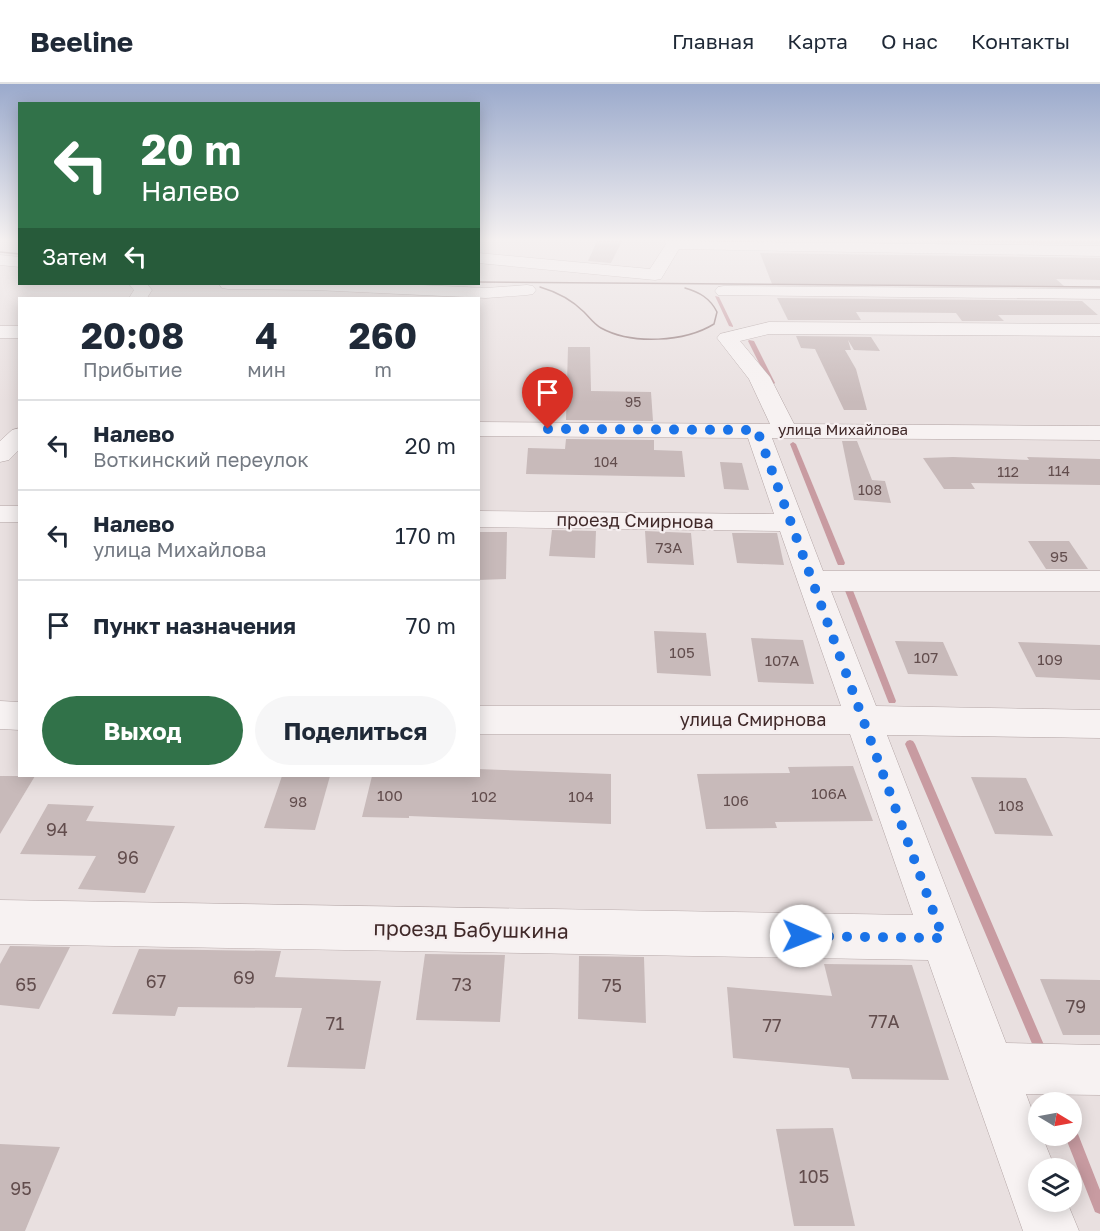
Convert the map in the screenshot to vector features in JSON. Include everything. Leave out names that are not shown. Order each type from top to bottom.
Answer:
[{"type":"street","points":[[1028,1170],[791,523],[759,377],[728,338],[769,328],[1100,330]]},
{"type":"street","points":[[0,332],[18,332]]},
{"type":"street","points":[[0,427],[18,427]]},
{"type":"street","name":"улица Михайлова","points":[[480,429],[1100,433]]},
{"type":"street","points":[[0,454],[18,437]]},
{"type":"street","points":[[0,514],[18,514]]},
{"type":"street","name":"проезд Смирнова","points":[[480,519],[791,523]]},
{"type":"street","points":[[812,580],[1100,581]]},
{"type":"street","points":[[0,716],[18,716]]},
{"type":"street","name":"улица Смирнова","points":[[480,720],[863,720],[1100,724]]},
{"type":"street","name":"проезд Бабушкина","points":[[0,922],[943,938]]},
{"type":"street","points":[[990,1068],[1100,1070]]},
{"type":"street","points":[[1044,1212],[1051,1231]]},
{"type":"building","points":[[777,298],[1082,301],[1098,315],[998,315],[1004,321],[962,321],[956,313],[856,312],[861,320],[788,320]]},
{"type":"building","points":[[796,336],[871,337],[880,351],[854,350],[848,340],[851,350],[845,350],[856,369],[867,410],[844,410],[815,349],[801,348]]},
{"type":"building","points":[[568,347],[590,347],[591,391],[651,392],[653,421],[566,420]]},
{"type":"building","points":[[566,439],[654,440],[654,450],[682,451],[685,477],[526,474],[528,448],[565,449]]},
{"type":"building","points":[[842,441],[857,441],[872,480],[885,481],[891,503],[854,500]]},
{"type":"building","points":[[1027,457],[1100,459],[1100,485],[971,483],[975,489],[944,489],[923,458],[1029,460]]},
{"type":"building","points":[[720,462],[742,463],[749,490],[724,489]]},
{"type":"building","points":[[552,530],[596,531],[595,558],[549,556]]},
{"type":"building","points":[[645,531],[691,533],[694,565],[647,563]]},
{"type":"building","points":[[480,532],[507,532],[506,579],[480,580]]},
{"type":"building","points":[[732,533],[777,533],[784,565],[737,563]]},
{"type":"building","points":[[1028,541],[1069,541],[1088,569],[1046,569]]},
{"type":"building","points":[[654,631],[706,633],[711,676],[657,673]]},
{"type":"building","points":[[751,638],[803,640],[814,684],[758,682]]},
{"type":"building","points":[[895,641],[943,642],[958,676],[908,674]]},
{"type":"building","points":[[1018,642],[1100,645],[1100,680],[1036,677]]},
{"type":"building","points":[[853,766],[873,821],[775,822],[777,828],[706,829],[697,774],[790,773],[788,767]]},
{"type":"building","points":[[480,769],[611,774],[611,824],[409,816],[409,818],[362,817],[372,777],[480,777]]},
{"type":"building","points":[[0,776],[34,777],[0,834]]},
{"type":"building","points":[[282,777],[330,777],[315,830],[264,828]]},
{"type":"building","points":[[971,777],[1026,778],[1053,836],[995,834]]},
{"type":"building","points":[[48,804],[94,806],[86,821],[175,826],[145,893],[78,889],[96,856],[20,854]]},
{"type":"building","points":[[10,946],[70,947],[39,1009],[0,1005],[0,964]]},
{"type":"building","points":[[139,949],[281,951],[275,977],[381,981],[365,1069],[287,1067],[302,1008],[178,1007],[175,1016],[112,1014]]},
{"type":"building","points":[[425,954],[505,955],[500,1022],[416,1020]]},
{"type":"building","points":[[579,956],[644,957],[646,1023],[578,1019]]},
{"type":"building","points":[[824,964],[912,965],[949,1080],[852,1079],[849,1068],[733,1058],[727,987],[832,996]]},
{"type":"building","points":[[1040,979],[1100,980],[1100,1035],[1063,1035]]},
{"type":"building","points":[[833,1128],[855,1226],[794,1226],[776,1129]]},
{"type":"building","points":[[0,1144],[60,1147],[25,1231],[0,1231]]},
{"type":"waterway","points":[[717,297],[731,326]]},
{"type":"waterway","points":[[751,341],[772,383]]},
{"type":"waterway","points":[[793,444],[841,563]]},
{"type":"waterway","points":[[848,588],[892,701]]},
{"type":"waterway","points":[[910,744],[1040,1049]]},
{"type":"waterway","points":[[1076,1146],[1100,1207]]},
{"type":"tram line","points":[[559,295],[569,300],[601,328],[628,337],[643,339],[674,338],[714,324],[717,312],[711,303],[700,295]]},
{"type":"route","points":[[548,429],[757,430],[943,938],[801,936]]}]
